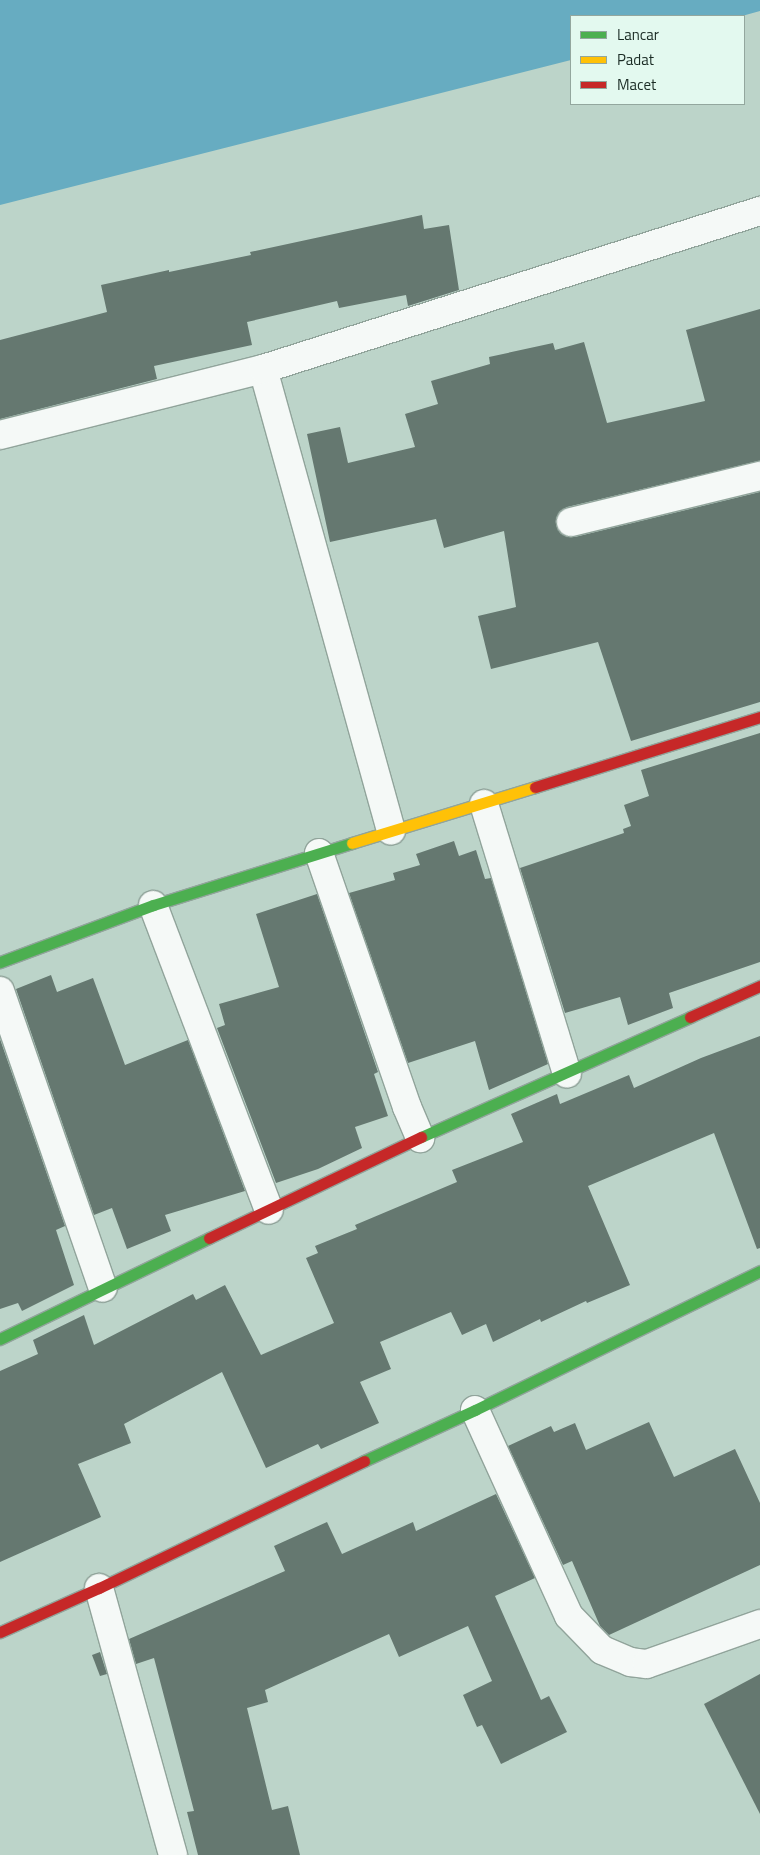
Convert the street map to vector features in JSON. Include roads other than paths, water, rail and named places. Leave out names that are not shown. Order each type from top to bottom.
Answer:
[{"type":"street","points":[[0,435],[263,369],[760,211]]},
{"type":"street","points":[[263,369],[391,832]]},
{"type":"street","points":[[571,522],[760,476]]},
{"type":"street","points":[[0,962],[153,905],[760,717]]},
{"type":"street","points":[[484,804],[568,1072]]},
{"type":"street","points":[[319,853],[407,1107],[420,1138]]},
{"type":"street","points":[[153,905],[269,1210]]},
{"type":"street","points":[[0,1339],[103,1288],[420,1138],[760,986]]},
{"type":"street","points":[[0,991],[103,1288]]},
{"type":"street","points":[[0,1632],[99,1588],[475,1410],[760,1271]]},
{"type":"street","points":[[475,1410],[569,1616],[602,1650],[630,1662],[647,1664],[760,1624]]},
{"type":"street","points":[[99,1588],[173,1855]]},
{"type":"water","points":[[0,0],[760,0],[760,11],[745,15],[570,15],[570,60],[0,205]]}]
